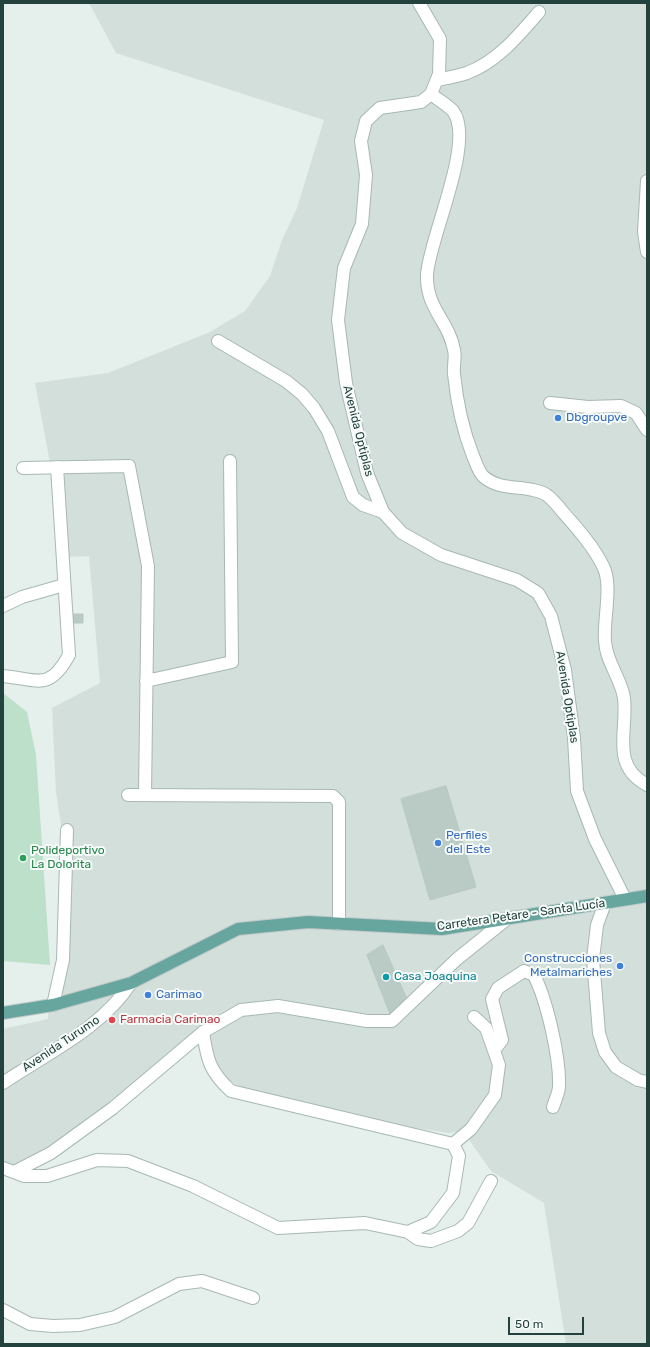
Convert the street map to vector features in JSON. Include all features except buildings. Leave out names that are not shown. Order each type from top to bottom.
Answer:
[{"type":"main road","name":"Carretera Petare - Santa Lucía","points":[[3,1013],[53,1005],[131,983],[238,929],[308,922],[442,929],[647,896]]},
{"type":"street","points":[[419,3],[440,39],[439,74],[431,94],[453,111],[459,124],[459,150],[427,274],[428,296],[455,350],[454,370],[462,428],[481,475],[489,481],[501,486],[534,490],[548,495],[596,552],[605,569],[608,597],[604,642],[608,659],[619,681],[624,699],[622,749],[629,769],[639,781],[647,785]]},
{"type":"street","points":[[437,80],[468,73],[488,61],[515,39],[539,12]]},
{"type":"street","name":"Avenida Optiplas","points":[[431,94],[421,102],[380,108],[366,121],[361,141],[366,175],[362,224],[344,268],[338,320],[346,383],[367,473],[383,512],[402,533],[441,555],[517,580],[538,593],[551,616],[565,670],[574,738],[577,791],[595,839],[625,899]]},
{"type":"street","points":[[647,181],[644,232],[647,252]]},
{"type":"street","points":[[218,341],[286,381],[302,394],[314,408],[328,431],[353,497],[362,505],[383,512]]},
{"type":"street","points":[[550,404],[588,407],[620,406],[636,413],[647,430]]},
{"type":"street","points":[[146,681],[232,662],[230,461]]},
{"type":"street","points":[[23,468],[129,466],[148,566],[145,795]]},
{"type":"street","points":[[3,676],[40,682],[52,677],[63,666],[69,655],[57,467]]},
{"type":"street","points":[[3,606],[22,597],[64,585]]},
{"type":"street","points":[[128,795],[334,796],[339,802],[339,924]]},
{"type":"street","points":[[53,1005],[63,960],[67,830]]},
{"type":"street","points":[[605,903],[597,925],[593,959],[599,1033],[605,1052],[616,1068],[638,1080],[647,1082]]},
{"type":"street","points":[[8,1170],[51,1153],[113,1108],[203,1032],[241,1010],[278,1006],[367,1021],[392,1021],[457,959],[508,918]]},
{"type":"street","points":[[494,1049],[502,1040],[492,999],[498,988],[524,971],[534,975],[541,990],[558,1064],[559,1088],[553,1107]]},
{"type":"street","name":"Avenida Turumo","points":[[3,1083],[72,1039],[104,1015],[119,1001],[131,983]]},
{"type":"street","points":[[452,1144],[471,1129],[495,1095],[499,1066],[486,1028],[474,1017]]},
{"type":"street","points":[[203,1032],[207,1059],[219,1080],[231,1092],[452,1144],[459,1156],[453,1193],[431,1222],[408,1232]]},
{"type":"street","points":[[8,1170],[24,1176],[47,1176],[97,1160],[128,1161],[193,1186],[278,1228],[365,1223],[408,1232],[418,1239],[431,1240],[458,1231],[468,1223],[492,1181]]},
{"type":"street","points":[[3,1310],[30,1324],[53,1326],[80,1325],[115,1317],[179,1284],[202,1280],[253,1298]]},
{"type":"shaded area","points":[[89,3],[647,3],[647,1344],[566,1344],[544,1203],[491,1171],[463,1131],[449,1133],[382,1123],[246,1091],[222,1076],[210,1048],[190,1035],[163,1057],[109,1111],[24,1166],[11,1165],[3,1162],[3,1029],[48,1019],[49,1000],[68,934],[72,896],[56,792],[52,708],[100,683],[89,556],[64,557],[54,484],[35,383],[108,373],[210,332],[245,311],[270,276],[282,240],[297,208],[324,120],[116,53]]},
{"type":"green space","name":"Polideportivo La Dolorita","points":[[3,693],[27,712],[36,755],[50,965],[3,961]]},
{"type":"place","name":"Dbgroupve","points":[[558,418]]},
{"type":"place","name":"Perfiles del Este","points":[[438,843]]},
{"type":"place","name":"Polideportivo La Dolorita","points":[[23,858]]},
{"type":"place","name":"Construcciones Metalmariches","points":[[620,966]]},
{"type":"place","name":"Casa Joaquina","points":[[386,977]]},
{"type":"place","name":"Carimao","points":[[148,995]]},
{"type":"place","name":"Farmacia Carimao","points":[[112,1020]]}]
